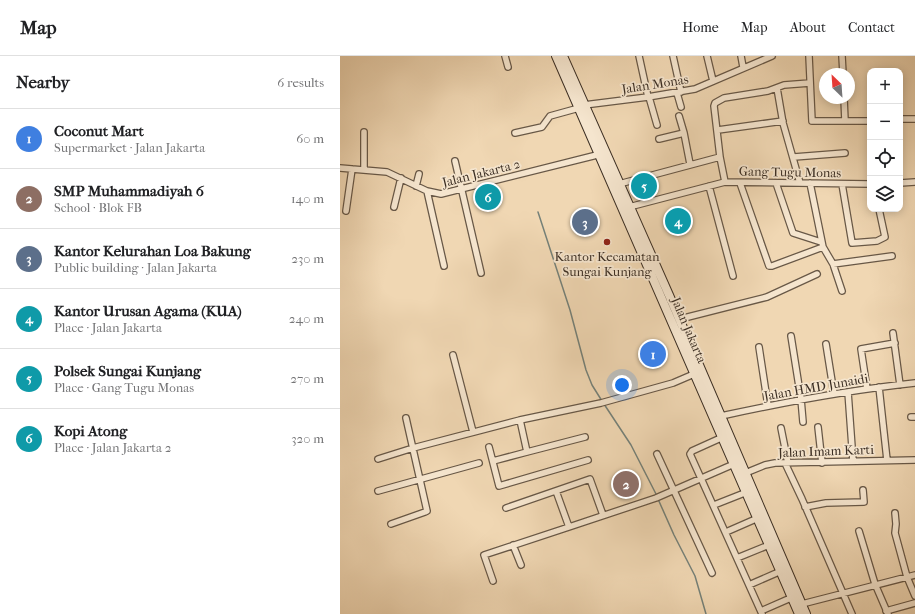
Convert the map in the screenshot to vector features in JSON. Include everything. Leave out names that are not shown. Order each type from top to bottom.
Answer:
[{"type":"main road","name":"Jalan Jakarta","points":[[556,56],[581,107],[636,229],[680,319],[721,416],[743,474],[806,614]]},
{"type":"main road","name":"Jalan Jakarta","points":[[563,56],[581,107]]},
{"type":"main road","name":"Jalan Jakarta","points":[[602,153],[629,207],[636,229],[694,374],[734,464],[743,474],[747,492],[799,614]]},
{"type":"street","points":[[505,56],[508,67]]},
{"type":"street","points":[[639,56],[657,125]]},
{"type":"street","points":[[673,56],[681,107]]},
{"type":"street","points":[[707,56],[713,81]]},
{"type":"street","points":[[741,56],[744,67]]},
{"type":"street","name":"Jalan Monas","points":[[515,133],[542,127],[550,116],[581,107],[679,92],[700,87],[772,56]]},
{"type":"street","points":[[809,56],[812,121],[867,121]]},
{"type":"street","points":[[842,56],[842,68]]},
{"type":"street","points":[[725,182],[720,157],[714,106],[715,103],[721,99],[768,91],[784,85],[810,83]]},
{"type":"street","points":[[777,88],[783,121],[800,183]]},
{"type":"street","points":[[844,104],[845,121]]},
{"type":"street","points":[[679,116],[690,164]]},
{"type":"street","points":[[903,120],[915,119]]},
{"type":"street","points":[[718,130],[783,121]]},
{"type":"street","points":[[364,132],[364,170]]},
{"type":"street","points":[[659,139],[684,134]]},
{"type":"street","name":"Jalan Jakarta 2","points":[[340,168],[386,172],[427,191],[441,194],[462,190],[602,153]]},
{"type":"street","points":[[794,157],[845,153]]},
{"type":"street","points":[[618,184],[720,157]]},
{"type":"street","points":[[455,161],[481,274]]},
{"type":"street","points":[[346,211],[352,169]]},
{"type":"street","points":[[416,186],[420,174]]},
{"type":"street","points":[[394,207],[401,178]]},
{"type":"street","name":"Gang Tugu Monas","points":[[629,207],[725,182],[867,184]]},
{"type":"street","points":[[903,183],[915,182]]},
{"type":"street","points":[[740,183],[768,265],[772,266],[822,245]]},
{"type":"street","points":[[776,183],[793,232],[822,245]]},
{"type":"street","points":[[810,183],[822,245],[833,264],[842,291]]},
{"type":"street","points":[[842,184],[852,243],[877,241],[885,236],[879,212]]},
{"type":"street","points":[[709,186],[733,276]]},
{"type":"street","points":[[427,191],[444,266]]},
{"type":"street","points":[[833,264],[892,256]]},
{"type":"street","points":[[680,319],[767,297],[817,274]]},
{"type":"street","points":[[893,333],[900,385]]},
{"type":"street","points":[[791,336],[803,422]]},
{"type":"street","points":[[867,389],[861,349],[895,343]]},
{"type":"street","points":[[826,344],[834,394]]},
{"type":"street","points":[[759,347],[768,406]]},
{"type":"street","points":[[453,355],[473,432]]},
{"type":"street","points":[[378,459],[520,420],[604,402],[673,383],[694,374]]},
{"type":"street","name":"Jalan HMD Junaidi","points":[[721,416],[801,399],[915,383]]},
{"type":"street","points":[[879,387],[887,460]]},
{"type":"street","points":[[848,392],[853,461]]},
{"type":"street","points":[[391,524],[426,512],[414,448],[406,418]]},
{"type":"street","points":[[520,420],[527,452]]},
{"type":"street","points":[[818,427],[822,463]]},
{"type":"street","points":[[781,428],[787,463],[852,614]]},
{"type":"street","points":[[493,460],[585,437]]},
{"type":"street","points":[[723,437],[690,453],[762,612],[792,597]]},
{"type":"street","points":[[489,448],[499,486],[588,460]]},
{"type":"street","points":[[657,454],[675,490],[712,573]]},
{"type":"street","name":"Jalan Imam Karti","points":[[743,474],[765,465],[787,463],[915,460]]},
{"type":"street","points":[[378,491],[479,463]]},
{"type":"street","points":[[493,581],[484,554],[659,497],[734,464]]},
{"type":"street","points":[[506,508],[590,480],[603,515]]},
{"type":"street","points":[[805,507],[826,503],[864,502],[863,490]]},
{"type":"street","points":[[556,491],[569,527]]},
{"type":"street","points":[[714,505],[747,492]]},
{"type":"street","points":[[895,512],[896,524],[894,533],[907,577],[915,596]]},
{"type":"street","points":[[726,532],[758,518]]},
{"type":"street","points":[[858,531],[875,584],[887,612],[915,603]]},
{"type":"street","points":[[737,558],[769,544]]},
{"type":"street","points":[[513,545],[521,565]]},
{"type":"street","points":[[749,585],[781,572]]},
{"type":"street","points":[[802,604],[875,584],[915,575]]},
{"type":"waterway","points":[[538,212],[570,310],[586,370],[592,385],[602,401]]},
{"type":"waterway","points":[[604,404],[631,445],[657,496]]},
{"type":"waterway","points":[[658,499],[695,576],[706,614]]},
{"type":"place","name":"Polsek Sungai Kunjang","points":[[644,186]]},
{"type":"place","name":"Kopi Atong","points":[[488,197]]},
{"type":"place","name":"Kantor Urusan Agama (KUA)","points":[[678,221]]},
{"type":"place","name":"Kantor Kelurahan Loa Bakung","points":[[585,222]]},
{"type":"place","name":"Kantor Kecamatan Sungai Kunjang","points":[[607,242]]},
{"type":"place","name":"Coconut Mart","points":[[653,354]]},
{"type":"place","name":"SMP Muhammadiyah 6","points":[[626,484]]}]
